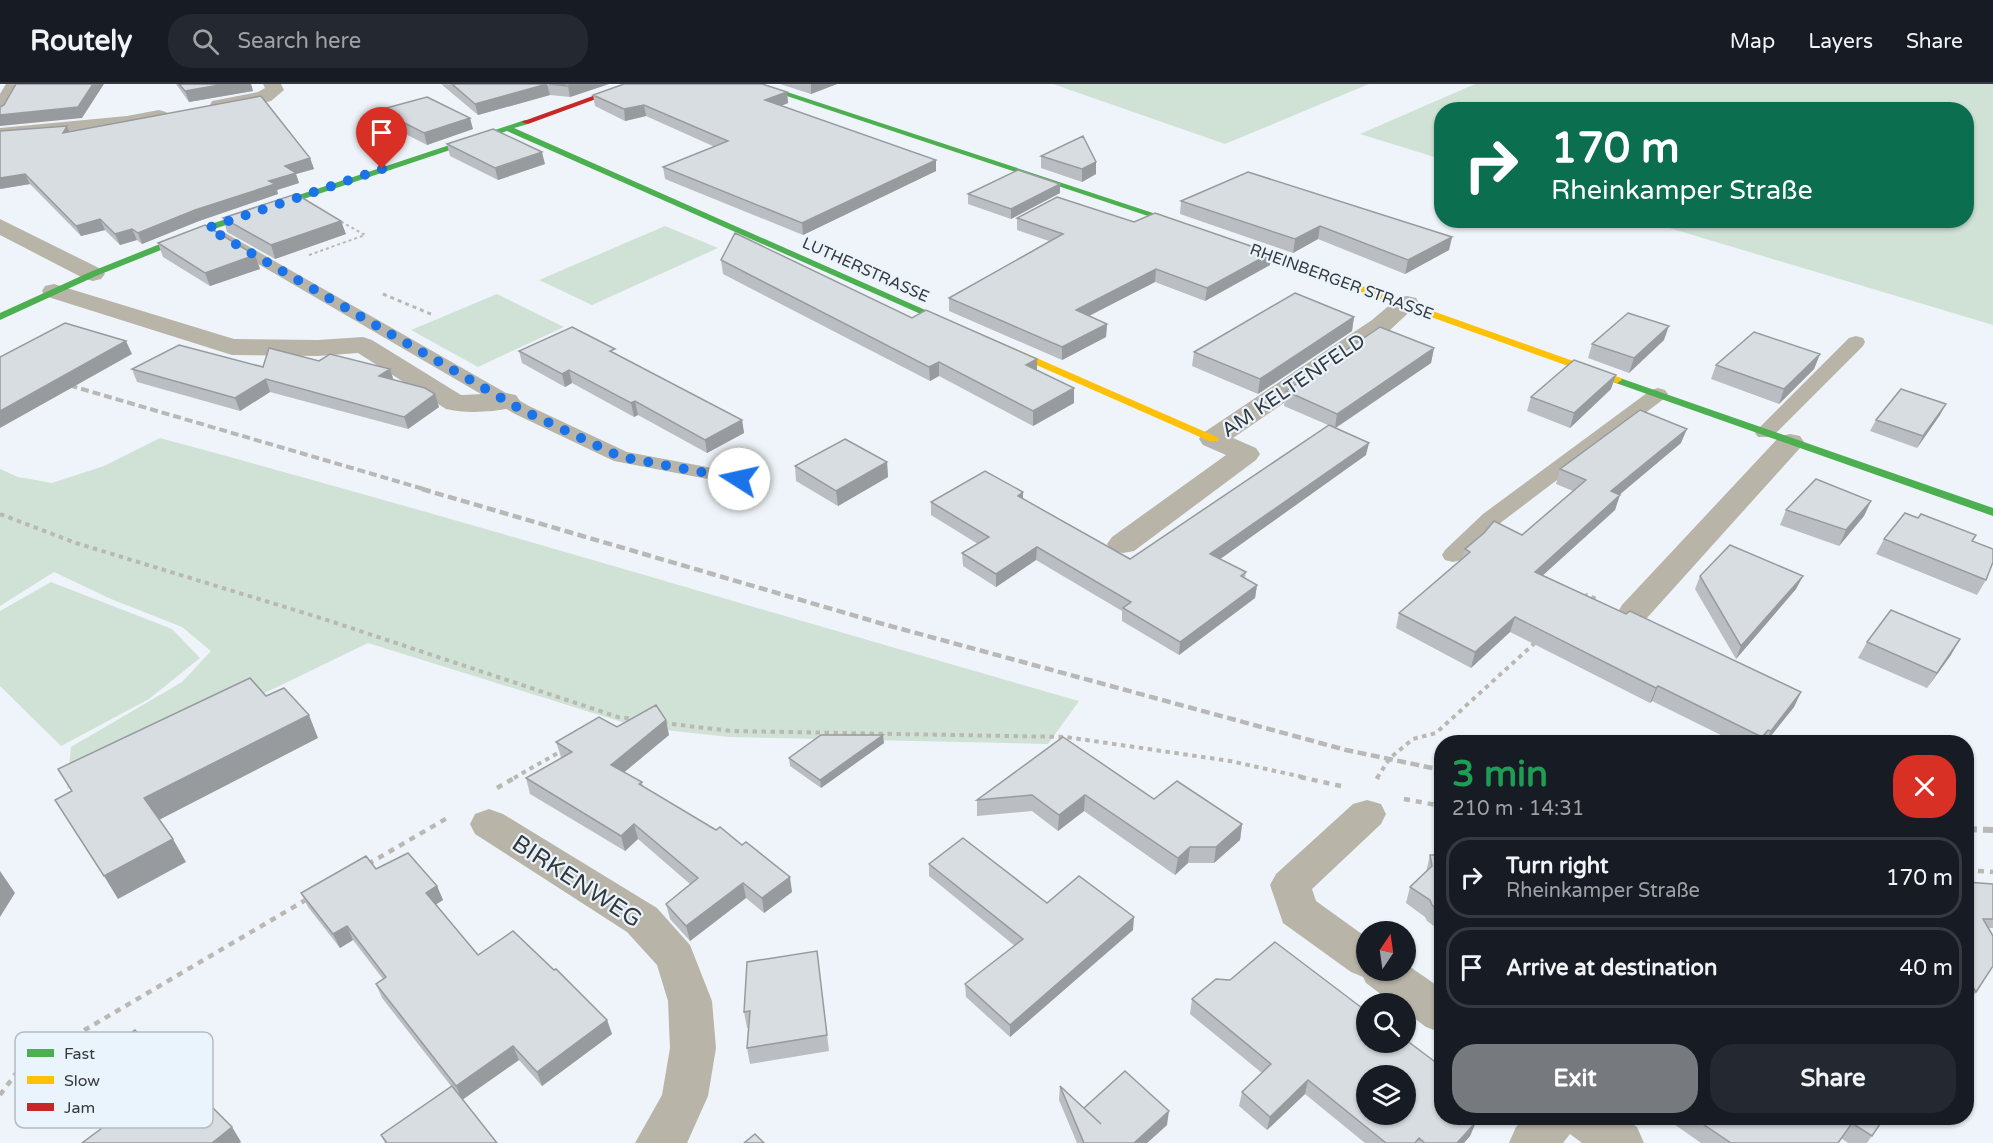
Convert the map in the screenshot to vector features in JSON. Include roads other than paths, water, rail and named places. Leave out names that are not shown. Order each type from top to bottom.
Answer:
[{"type":"street","points":[[0,111],[15,84]]},
{"type":"street","points":[[195,109],[264,97],[275,90],[272,84]]},
{"type":"street","points":[[0,317],[93,274],[208,228],[633,84]]},
{"type":"street","name":"RHEINBERGER STRASSE","points":[[754,84],[1209,233],[1777,438],[1993,512]]},
{"type":"street","points":[[0,134],[127,122],[172,113]]},
{"type":"street","name":"LUTHERSTRASSE","points":[[507,128],[1213,439]]},
{"type":"street","points":[[0,226],[93,274]]},
{"type":"street","points":[[54,291],[232,347],[297,348],[363,345],[456,403],[506,401]]},
{"type":"street","name":"AM KELTENFELD","points":[[1213,439],[1381,325],[1407,303]]},
{"type":"street","points":[[1634,612],[1777,438]]},
{"type":"street","name":"AM KELTENFELD","points":[[1123,544],[1246,454],[1213,439]]},
{"type":"street","points":[[1356,953],[1298,911],[1290,885],[1373,796]]},
{"type":"street","name":"BIRKENWEG","points":[[478,810],[642,920],[675,957],[690,1001],[693,1048],[685,1096],[670,1128],[659,1143]]},
{"type":"street","points":[[1396,981],[1434,1008]]},
{"type":"street","points":[[1533,1143],[1548,1125]]},
{"type":"street","points":[[1596,1125],[1620,1143]]},
{"type":"lane","points":[[208,228],[506,401],[621,457],[739,479]]},
{"type":"lane","points":[[1777,438],[1856,342]]},
{"type":"lane","points":[[1453,555],[1491,519],[1658,394]]},
{"type":"railway","points":[[58,382],[427,490]]},
{"type":"railway","points":[[422,489],[883,624],[1346,750],[1434,768]]},
{"type":"railway","points":[[1974,829],[1993,830]]}]
